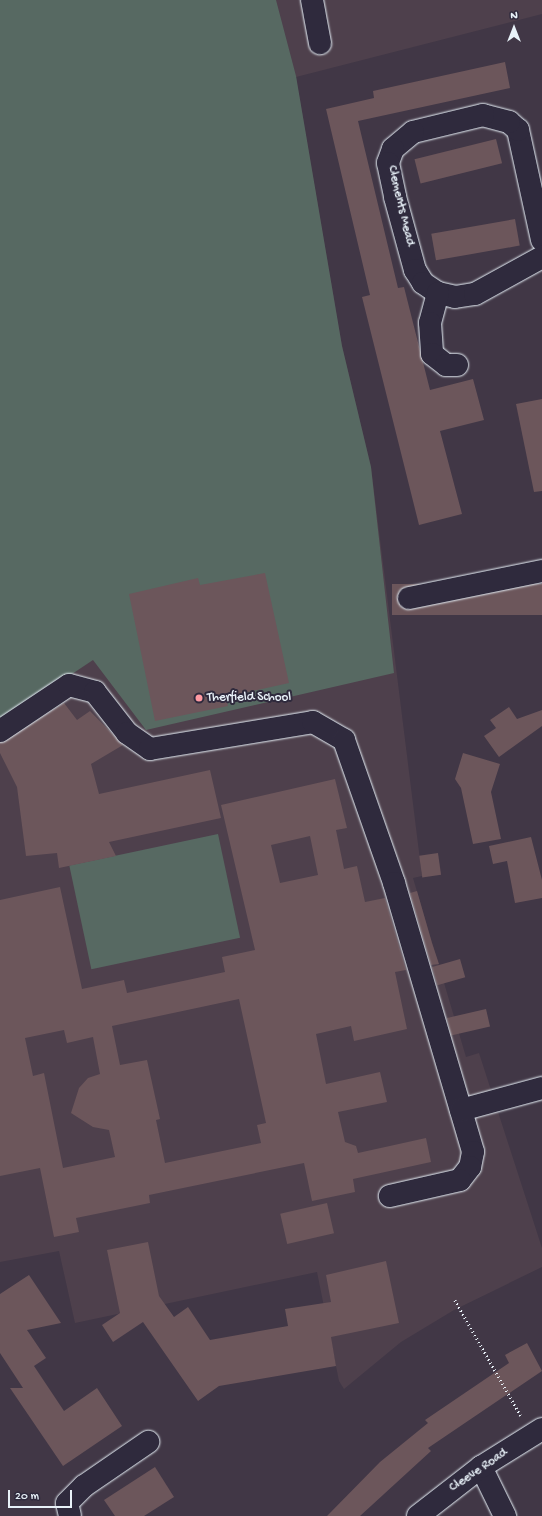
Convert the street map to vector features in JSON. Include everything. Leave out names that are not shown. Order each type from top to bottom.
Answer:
[{"type":"street","points":[[312,0],[320,43]]},
{"type":"street","name":"Clements Mead","points":[[542,240],[518,130],[509,122],[483,115],[413,132],[393,149],[388,163],[415,270],[423,283],[438,293],[455,297],[475,294],[542,257]]},
{"type":"street","points":[[438,293],[430,322],[432,354],[446,365],[457,365]]},
{"type":"street","points":[[409,598],[542,571]]},
{"type":"street","points":[[0,731],[69,685],[95,692],[127,732],[150,749],[313,722],[344,740],[394,883],[473,1152],[470,1167],[460,1180],[390,1196]]},
{"type":"street","points":[[461,1110],[542,1088]]},
{"type":"street","name":"Cleeve Road","points":[[418,1516],[481,1467],[537,1432]]},
{"type":"street","points":[[70,1516],[67,1503],[84,1486],[148,1442]]},
{"type":"street","points":[[481,1467],[504,1516]]},
{"type":"path","points":[[455,1300],[537,1432]]},
{"type":"shaded area","name":"Therfield School","points":[[0,0],[542,0],[542,14],[296,77],[342,346],[371,467],[422,876],[413,878],[466,1057],[479,1053],[542,1248],[542,1267],[454,1310],[401,1342],[344,1389],[339,1381],[317,1272],[75,1323],[59,1251],[0,1262]]},
{"type":"green space","points":[[0,0],[276,0],[296,76],[342,346],[371,467],[394,673],[146,730],[93,660],[0,722]]},
{"type":"green space","points":[[218,834],[240,938],[91,969],[69,866]]},
{"type":"building","points":[[505,62],[510,88],[358,121],[398,288],[404,287],[430,390],[473,379],[484,420],[440,431],[462,514],[419,525],[362,297],[370,295],[326,109],[374,98],[373,91]]},
{"type":"building","points":[[496,139],[502,163],[421,184],[414,159]]},
{"type":"building","points":[[515,219],[520,246],[436,260],[431,234]]},
{"type":"building","points":[[542,399],[542,491],[534,492],[516,404]]},
{"type":"building","points":[[265,573],[289,683],[226,697],[228,706],[155,721],[129,594],[198,578],[200,585]]},
{"type":"building","points":[[392,584],[542,584],[542,615],[392,615]]},
{"type":"building","points":[[64,703],[77,720],[90,711],[123,745],[91,764],[99,794],[210,770],[221,818],[109,842],[116,856],[59,868],[57,853],[26,856],[17,787],[0,753],[0,743]]},
{"type":"building","points":[[509,707],[517,719],[542,710],[542,726],[499,757],[484,736],[496,728],[490,720]]},
{"type":"building","points":[[463,753],[500,764],[491,792],[501,839],[473,844],[461,788],[455,779]]},
{"type":"building","points":[[335,779],[347,828],[336,830],[344,869],[357,866],[365,902],[385,898],[406,970],[395,972],[407,1029],[354,1041],[351,1026],[316,1034],[326,1084],[380,1072],[387,1102],[338,1112],[345,1142],[356,1146],[358,1153],[426,1138],[431,1162],[353,1179],[355,1192],[312,1201],[304,1163],[149,1195],[150,1203],[76,1218],[79,1232],[54,1237],[40,1168],[0,1176],[0,900],[60,887],[82,989],[124,980],[127,993],[225,972],[222,957],[255,950],[221,805]],"holes":[[[310,836],[318,875],[280,883],[271,845]],[[239,999],[266,1123],[257,1125],[261,1143],[165,1163],[156,1120],[160,1119],[147,1060],[120,1065],[112,1026]],[[64,1030],[67,1043],[93,1037],[100,1074],[88,1078],[79,1088],[71,1113],[93,1127],[109,1130],[115,1157],[63,1168],[44,1073],[33,1076],[25,1038]]]},
{"type":"building","points":[[531,837],[542,880],[542,898],[515,903],[507,861],[493,864],[489,846]]},
{"type":"building","points":[[438,853],[441,875],[422,877],[419,856]]},
{"type":"building","points":[[417,891],[439,964],[431,965],[410,893]]},
{"type":"building","points":[[460,959],[465,977],[437,985],[432,967]]},
{"type":"building","points":[[486,1009],[490,1027],[451,1036],[447,1018]]},
{"type":"building","points":[[327,1203],[334,1233],[287,1244],[280,1214]]},
{"type":"building","points":[[148,1242],[159,1296],[174,1317],[188,1307],[210,1340],[288,1326],[285,1309],[331,1302],[326,1275],[386,1261],[399,1323],[331,1337],[336,1366],[219,1386],[198,1401],[143,1322],[113,1342],[102,1325],[120,1313],[107,1250]]},
{"type":"building","points":[[29,1275],[61,1323],[27,1330],[46,1358],[34,1366],[64,1411],[97,1388],[122,1426],[63,1466],[10,1388],[23,1388],[0,1353],[0,1294]]},
{"type":"building","points":[[527,1343],[542,1371],[428,1448],[431,1451],[360,1516],[327,1516],[380,1462],[428,1423],[425,1420],[509,1363],[505,1355]]},
{"type":"building","points":[[155,1467],[174,1497],[144,1516],[115,1516],[104,1500]]},
{"type":"place","name":"Therfield School","points":[[199,698]]}]
